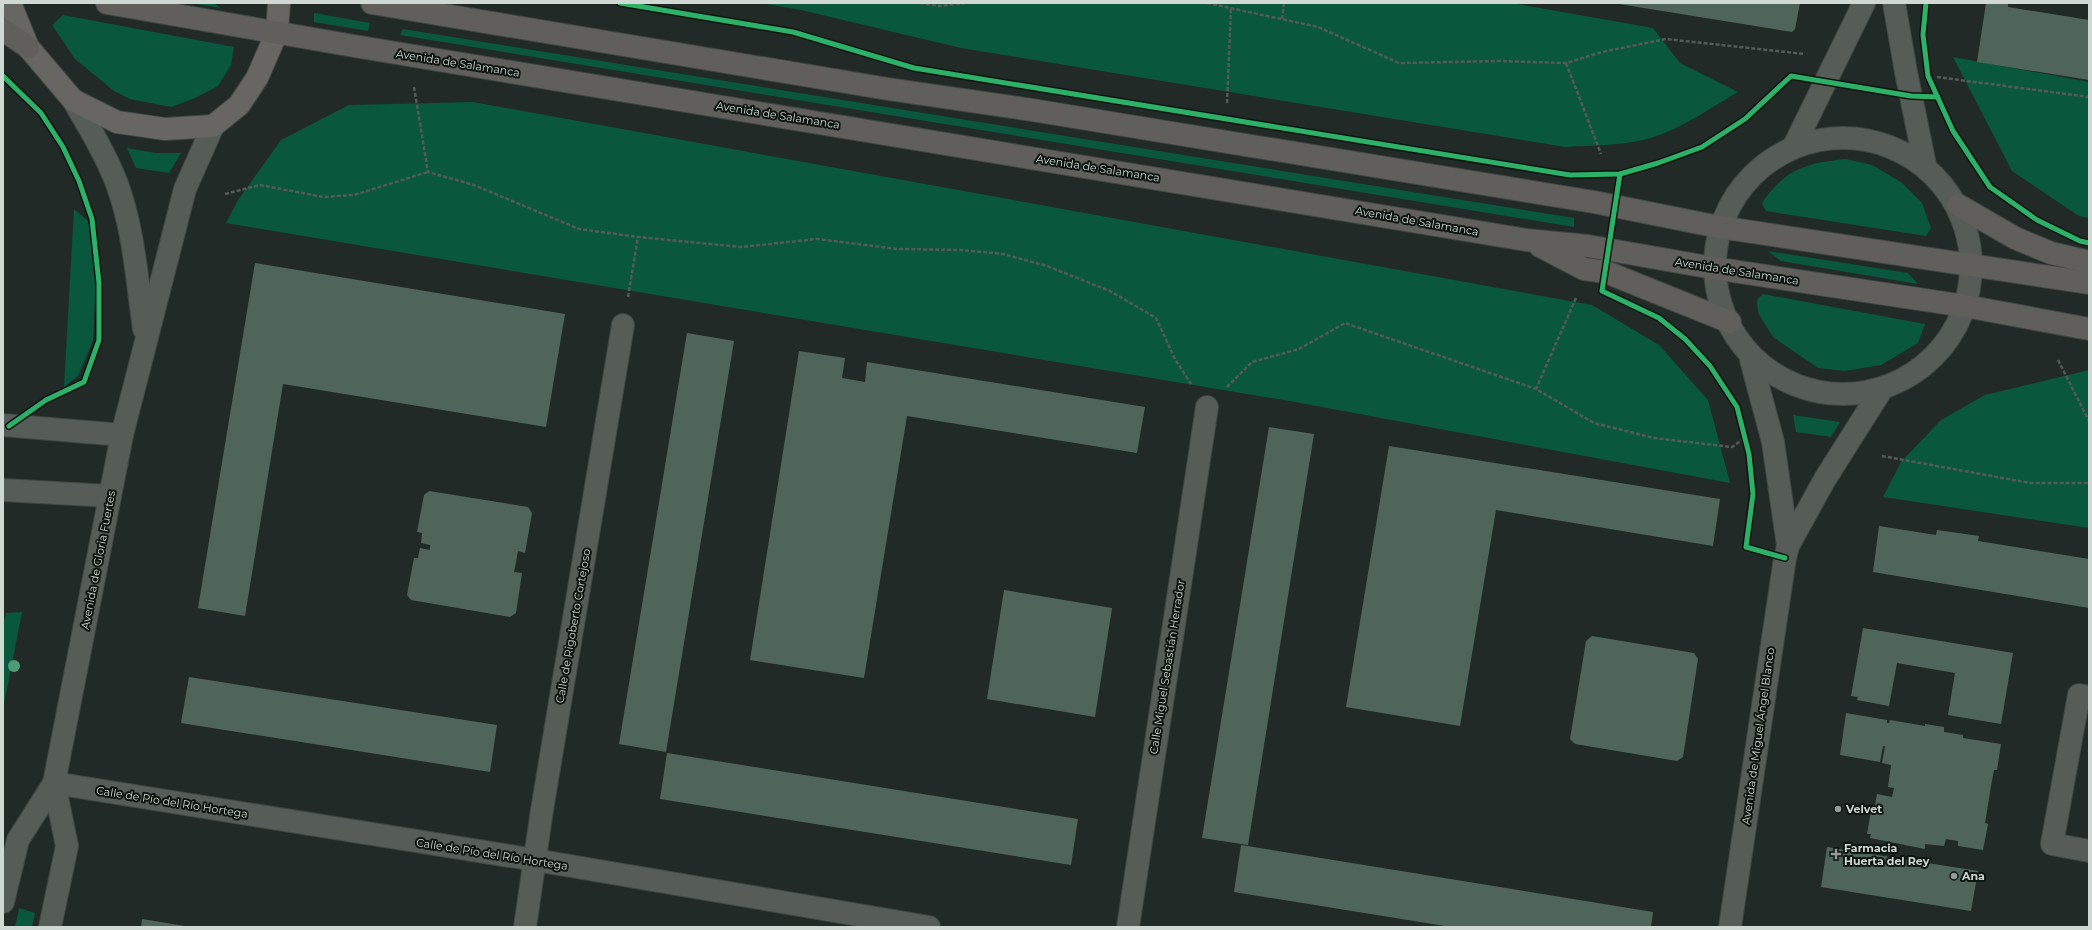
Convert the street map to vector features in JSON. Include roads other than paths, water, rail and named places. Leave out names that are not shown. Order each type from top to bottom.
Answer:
[{"type":"highway","name":"Avenida de Salamanca","points":[[107,3],[1526,240],[1588,246],[1713,268],[1965,306],[2089,329]]},
{"type":"highway","points":[[382,4],[888,89],[1032,110],[1579,199],[1719,227],[2089,284]]},
{"type":"highway","points":[[3,30],[28,47]]},
{"type":"highway","points":[[1958,205],[2015,238],[2051,252],[2089,262]]},
{"type":"highway","points":[[1526,240],[1584,269],[1606,272],[1730,322]]},
{"type":"main road","points":[[10,3],[28,47],[73,100],[117,122],[165,129],[213,126],[240,105],[257,78],[277,32],[279,3]]},
{"type":"street","points":[[1795,144],[1864,3]]},
{"type":"street","points":[[1894,3],[1925,165]]},
{"type":"street","name":"Avenida de Gloria Fuertes","points":[[73,100],[102,152],[119,192],[128,220],[146,339]]},
{"type":"street","name":"Avenida de Gloria Fuertes","points":[[3,902],[18,840],[54,783],[122,435],[185,189],[213,126]]},
{"type":"street","points":[[1853,135],[1885,142],[1925,165],[1958,205],[1972,265],[1965,306],[1940,355],[1880,392],[1823,394],[1775,375],[1751,360],[1730,322],[1713,268],[1719,227],[1748,177],[1795,144],[1853,135]]},
{"type":"street","name":"Calle de Rigoberto Cortejoso","points":[[525,927],[624,325]]},
{"type":"street","name":"Avenida de Miguel Ángel Blanco","points":[[1751,360],[1772,442],[1788,546]]},
{"type":"street","name":"Avenida de Miguel Ángel Blanco","points":[[1730,927],[1788,546],[1824,479],[1880,392]]},
{"type":"street","name":"Calle Miguel Sebastián Herrador","points":[[1128,927],[1207,407]]},
{"type":"street","points":[[3,425],[122,435]]},
{"type":"street","points":[[3,490],[110,496]]},
{"type":"street","points":[[2089,697],[2079,696],[2052,844],[2089,851]]},
{"type":"street","name":"Avenida de Gloria Fuertes","points":[[50,927],[68,846],[54,783]]},
{"type":"street","name":"Calle de Pío del Río Hortega","points":[[54,783],[535,860],[929,927]]},
{"type":"place","name":"Velvet","points":[[1838,809]]},
{"type":"place","name":"Farmacia Huerta del Rey","points":[[1836,854]]},
{"type":"place","name":"Ana","points":[[1954,876]]}]
